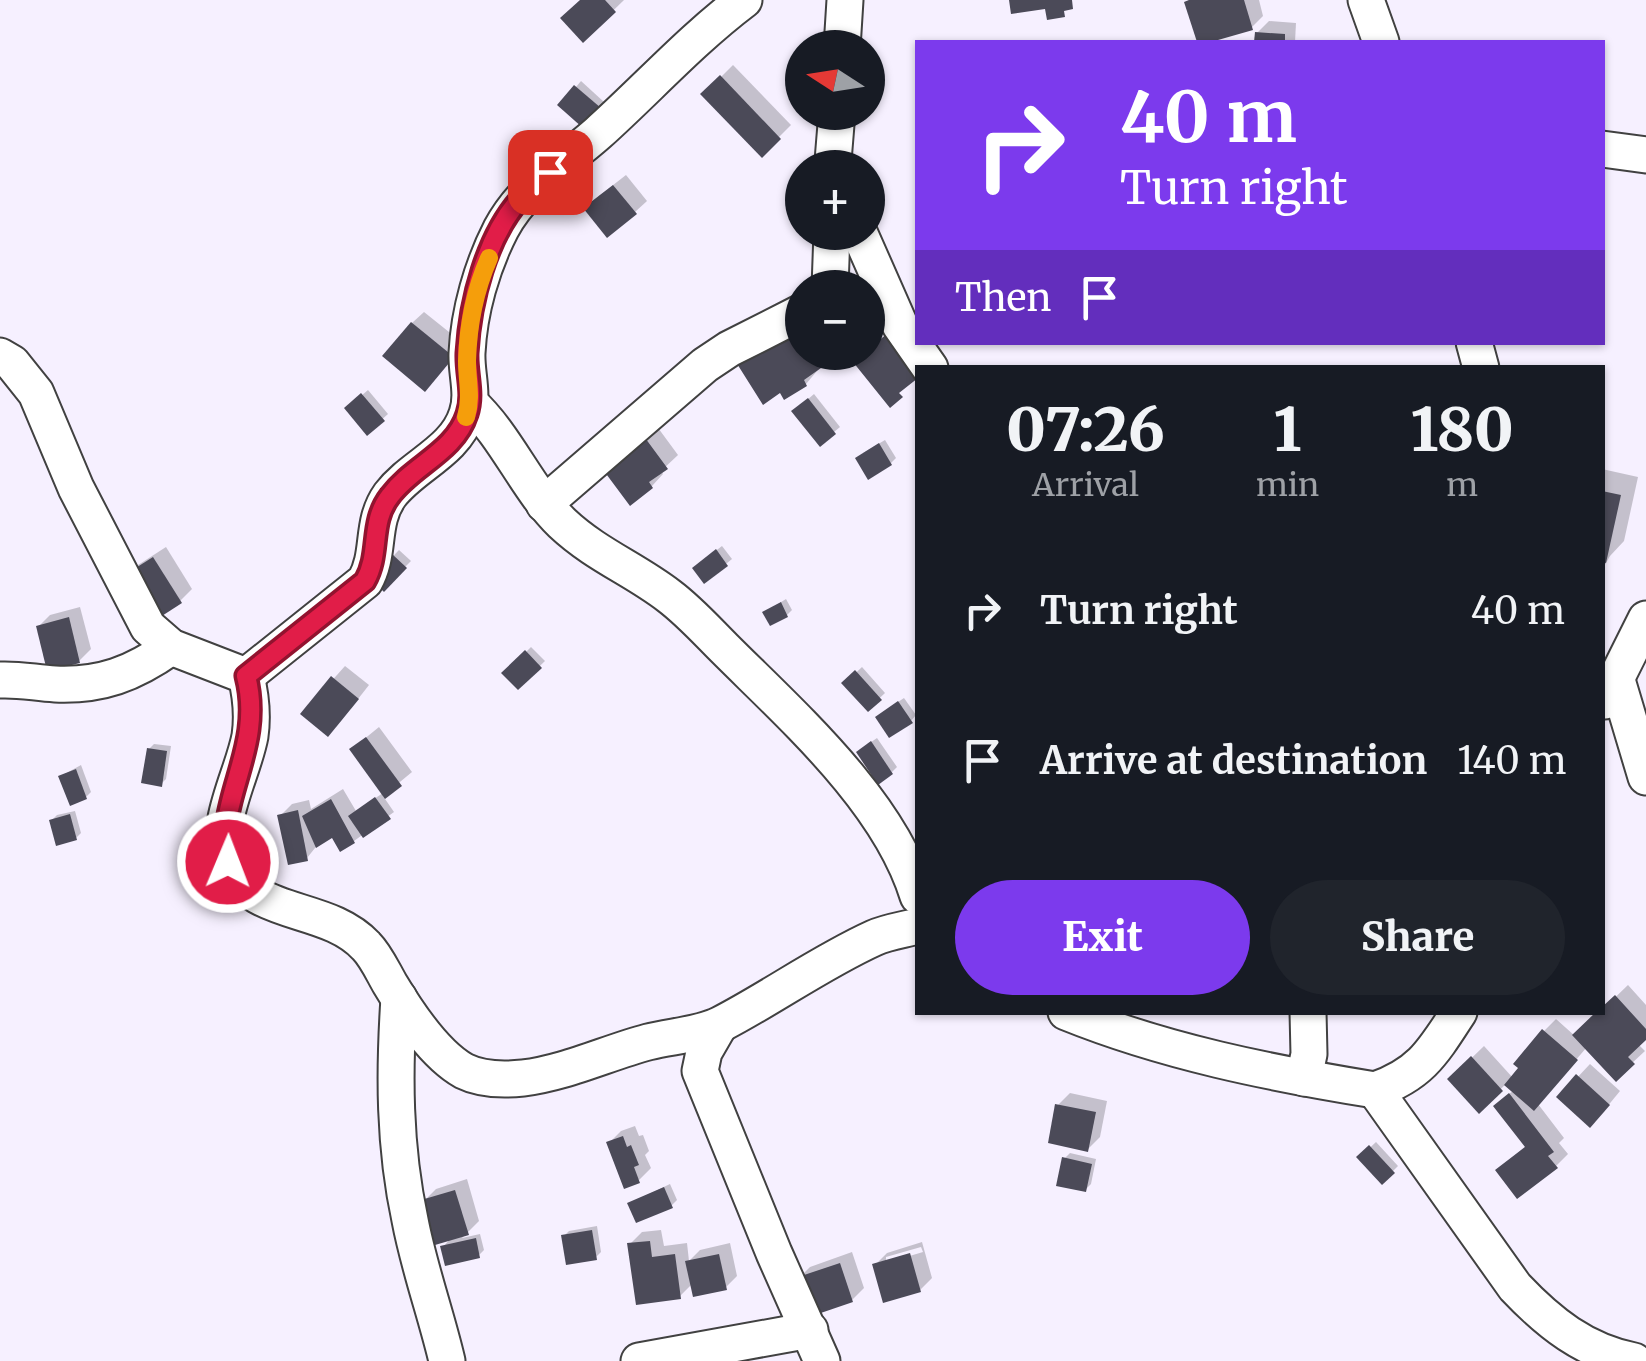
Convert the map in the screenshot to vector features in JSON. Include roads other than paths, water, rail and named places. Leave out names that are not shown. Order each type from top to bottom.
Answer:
[{"type":"street","points":[[744,0],[685,49],[595,136],[520,198],[502,228],[475,299],[467,351],[475,423],[544,504],[592,548],[681,606],[795,718],[896,842],[915,887]]},
{"type":"street","points":[[843,30],[845,0]]},
{"type":"street","points":[[1366,0],[1381,40]]},
{"type":"street","points":[[1605,149],[1646,155]]},
{"type":"street","points":[[867,250],[900,325],[928,365]]},
{"type":"street","points":[[544,504],[705,365],[785,321]]},
{"type":"street","points":[[0,356],[12,363],[36,393],[69,472],[148,628],[170,646],[246,676]]},
{"type":"street","points":[[246,676],[365,581],[373,567],[375,527],[390,495],[475,423]]},
{"type":"street","points":[[1646,619],[1610,693],[1646,777]]},
{"type":"street","points":[[0,680],[51,684],[106,682],[147,664],[170,646]]},
{"type":"street","points":[[246,676],[252,700],[250,733],[227,820],[224,845],[228,862],[239,880],[257,896],[284,908],[320,916],[368,947],[398,998],[444,1055],[464,1070],[488,1079],[526,1078],[719,1026],[876,937],[915,927]]},
{"type":"street","points":[[398,998],[394,1081],[401,1166],[421,1271],[447,1361]]},
{"type":"street","points":[[1073,1015],[1122,1035],[1304,1078],[1375,1090],[1402,1080],[1423,1065],[1457,1015]]},
{"type":"street","points":[[1304,1078],[1309,1054],[1308,1015]]},
{"type":"street","points":[[700,1071],[704,1052],[719,1026]]},
{"type":"street","points":[[639,1361],[816,1345],[700,1071],[686,1057],[649,1042]]},
{"type":"street","points":[[1375,1090],[1514,1287],[1554,1325],[1578,1341],[1613,1357],[1634,1361]]}]
